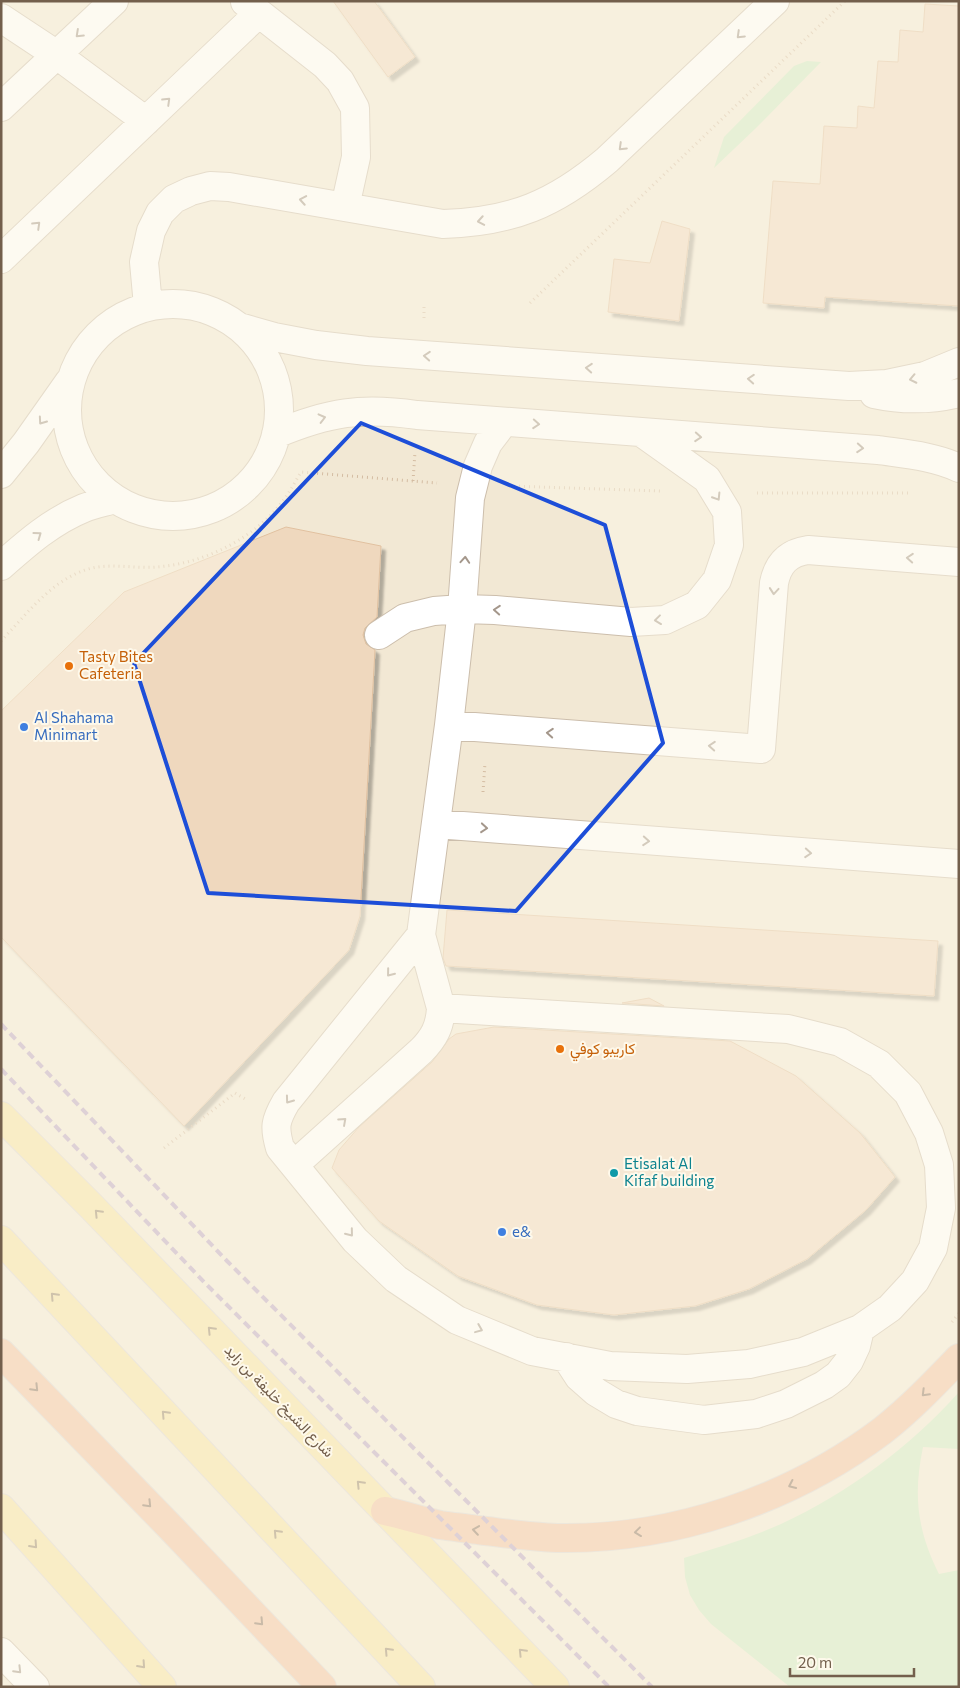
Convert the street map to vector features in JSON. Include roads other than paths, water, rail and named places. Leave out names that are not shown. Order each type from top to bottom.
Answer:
[{"type":"highway","points":[[1,1353],[322,1687]]},
{"type":"highway","points":[[385,1510],[442,1525],[558,1538],[607,1536],[655,1530],[702,1519],[749,1504],[794,1485],[840,1460],[883,1430],[923,1396],[959,1358]]},
{"type":"main road","name":"شارع الشيخ خليفة بن زايد","points":[[1,1116],[91,1206],[555,1687]]},
{"type":"main road","points":[[1,1240],[421,1687]]},
{"type":"main road","points":[[1,1508],[162,1687]]},
{"type":"street","points":[[1,107],[114,1]]},
{"type":"street","points":[[148,306],[144,262],[151,231],[160,213],[174,200],[191,191],[210,186],[230,188],[443,224],[472,223],[528,210],[557,197],[583,180],[608,160],[775,1]]},
{"type":"street","points":[[1,259],[146,121],[251,7],[325,65],[340,81],[355,108],[356,157],[345,207]]},
{"type":"street","points":[[1,18],[57,55],[146,121]]},
{"type":"street","points":[[1,474],[26,443],[70,381],[87,347],[114,321],[148,306],[180,304],[211,311],[239,327],[274,338],[367,351],[849,386],[887,384],[906,380],[924,376],[959,362]]},
{"type":"street","points":[[70,381],[67,422],[79,462],[106,494],[144,514],[187,516],[227,502],[258,472],[276,434],[279,404],[273,374],[259,348],[239,327]]},
{"type":"street","points":[[849,386],[888,397],[912,399],[935,398],[959,393]]},
{"type":"street","points":[[276,434],[307,421],[339,414],[366,411],[392,412],[878,450],[909,454],[954,464]]},
{"type":"street","points":[[294,1165],[430,1042],[440,1020],[441,1008],[421,935],[449,725],[473,484],[488,443],[504,422]]},
{"type":"street","points":[[379,635],[405,618],[434,611],[462,608],[632,622],[665,620],[698,605],[717,580],[729,546],[727,512],[707,479],[641,432]]},
{"type":"street","points":[[1,566],[35,536],[57,522],[85,508],[115,499]]},
{"type":"street","points":[[449,725],[761,750],[774,583],[776,573],[788,556],[798,551],[808,550],[959,562]]},
{"type":"street","points":[[436,824],[959,864]]},
{"type":"street","points":[[421,935],[286,1102],[278,1116],[276,1133],[280,1148],[355,1240],[396,1279],[457,1320],[532,1350],[610,1366],[687,1369],[750,1364],[803,1352],[860,1329],[890,1308],[916,1281],[933,1248],[941,1208],[939,1165],[929,1133],[908,1093],[879,1064],[840,1042],[788,1029],[441,1008]]},
{"type":"street","points":[[566,1357],[579,1376],[596,1392],[616,1404],[637,1411],[704,1420],[756,1414],[786,1404],[824,1384],[838,1375],[849,1361],[856,1346],[860,1329]]},
{"type":"street","points":[[1,1652],[35,1687]]},
{"type":"railway","points":[[1,1024],[227,1261],[652,1687]]},
{"type":"railway","points":[[1,1069],[205,1283],[609,1687]]},
{"type":"place","name":"Tasty Bites Cafeteria","points":[[69,666]]},
{"type":"place","name":"Al Shahama Minimart","points":[[24,727]]},
{"type":"place","name":"كاريبو كوفي","points":[[560,1049]]},
{"type":"place","name":"Etisalat Al Kifaf building","points":[[614,1173]]},
{"type":"place","name":"e&","points":[[502,1232]]}]
